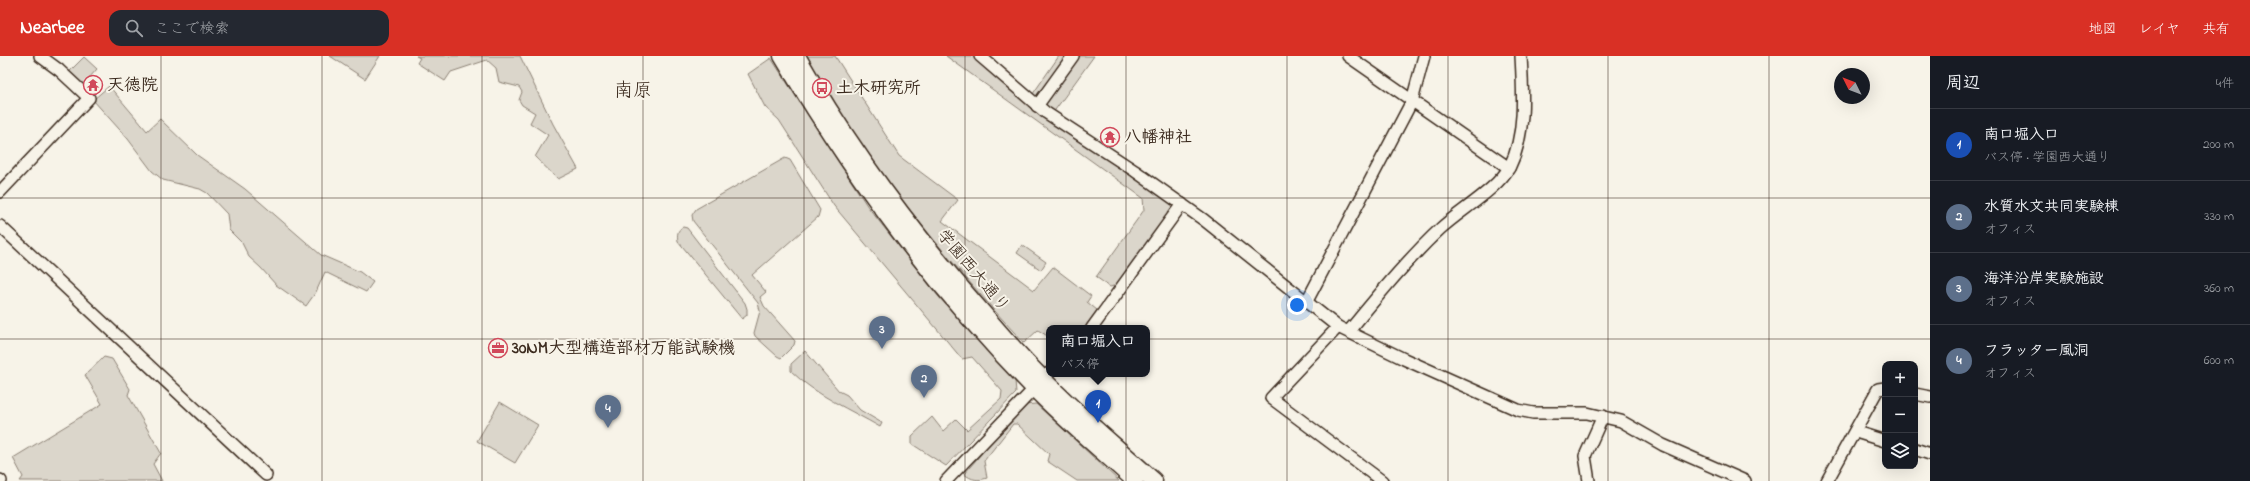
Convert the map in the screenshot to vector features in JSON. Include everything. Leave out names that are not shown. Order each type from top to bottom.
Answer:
[{"type":"highway","name":"学園西大通り","points":[[782,56],[814,109],[890,216],[954,298],[1154,481]]},
{"type":"highway","name":"学園西大通り","points":[[797,56],[844,133],[900,211],[963,290],[1041,379],[1135,481]]},
{"type":"street","points":[[0,192],[89,98],[59,70],[40,56]]},
{"type":"street","points":[[980,56],[1037,106],[1182,204],[1307,301],[1338,327],[1404,359],[1518,410],[1533,413],[1587,413],[1621,421],[1663,445],[1745,481]]},
{"type":"street","points":[[1037,106],[1073,56]]},
{"type":"street","points":[[1348,56],[1509,168]]},
{"type":"street","points":[[1307,301],[1412,101],[1424,56]]},
{"type":"street","points":[[1349,331],[1430,239],[1496,183],[1509,168],[1519,144],[1522,93],[1521,56]]},
{"type":"street","points":[[1094,325],[1182,204]]},
{"type":"street","points":[[0,226],[266,475]]},
{"type":"street","points":[[1338,327],[1271,398],[1382,481]]},
{"type":"street","points":[[950,477],[1041,379]]},
{"type":"street","points":[[1827,481],[1856,432],[1878,389],[1882,388]]},
{"type":"street","points":[[1918,395],[1930,397]]},
{"type":"street","points":[[1589,481],[1585,456],[1603,416]]},
{"type":"street","points":[[1856,432],[1882,439]]},
{"type":"street","points":[[1918,450],[1930,454]]},
{"type":"shaded area","points":[[330,56],[380,56],[365,79]]},
{"type":"shaded area","points":[[416,56],[520,56],[553,124],[578,169],[558,179],[535,157],[548,135],[530,123],[535,113],[522,105],[519,100],[522,92],[519,87],[499,82],[496,68],[487,60],[451,72],[445,81],[417,63],[420,58]]},
{"type":"shaded area","points":[[807,56],[835,56],[899,156],[958,200],[942,221],[1034,290],[1053,267],[1091,296],[1087,302],[1097,310],[1086,325],[1046,325],[1046,335],[1038,330],[1024,343],[964,276],[907,206],[854,133]]},
{"type":"shaded area","points":[[946,56],[976,56],[1028,101],[1059,56],[1094,56],[1050,117],[1175,204],[1117,285],[1110,287],[1096,277],[1144,210],[1143,198]]},
{"type":"shaded area","points":[[84,57],[97,69],[82,86],[68,73]]},
{"type":"shaded area","points":[[771,58],[868,207],[938,296],[1015,380],[1016,393],[946,466],[912,444],[912,436],[932,417],[943,431],[956,419],[967,430],[1001,399],[1002,391],[972,357],[962,359],[834,206],[779,120],[765,107],[748,74]]},
{"type":"shaded area","points":[[109,86],[147,131],[160,119],[197,155],[245,189],[321,255],[360,272],[373,282],[366,292],[325,272],[316,292],[306,306],[276,285],[249,257],[242,243],[229,230],[227,214],[207,193],[200,189],[163,180],[152,171],[128,139],[93,100]]},
{"type":"shaded area","points":[[785,158],[790,160],[820,210],[818,217],[752,275],[766,292],[760,297],[764,306],[795,341],[794,345],[781,358],[755,336],[754,333],[760,311],[758,303],[693,221],[692,215],[696,209]]},
{"type":"shaded area","points":[[683,227],[687,228],[745,303],[747,315],[742,319],[678,241],[678,233]]},
{"type":"shaded area","points":[[1022,245],[1046,262],[1041,270],[1017,253]]},
{"type":"shaded area","points":[[805,351],[839,391],[847,395],[860,410],[882,423],[880,427],[822,395],[791,371],[791,364]]},
{"type":"shaded area","points":[[104,357],[112,359],[130,389],[128,395],[161,453],[153,464],[162,481],[20,481],[23,477],[13,458],[102,404],[85,375]]},
{"type":"shaded area","points":[[500,402],[538,425],[515,463],[477,441]]},
{"type":"shaded area","points":[[1036,404],[1119,481],[1077,481],[1047,461],[1049,454],[1017,424],[1013,424],[984,461],[987,478],[975,479],[964,474],[1023,405]]},
{"type":"place","name":"天徳院","points":[[93,85]]},
{"type":"place","name":"土木研究所","points":[[822,88]]},
{"type":"place","name":"八幡神社","points":[[1110,137]]},
{"type":"place","name":"30NM大型構造部材万能試験機","points":[[498,348]]},
{"type":"place","name":"海洋沿岸実験施設","points":[[882,349]]},
{"type":"place","name":"水質水文共同実験棟","points":[[924,398]]},
{"type":"place","name":"南口堀入口","points":[[1098,423]]},
{"type":"place","name":"フラッター風洞","points":[[608,428]]},
{"type":"district","name":"南原","points":[[633,91]]}]
